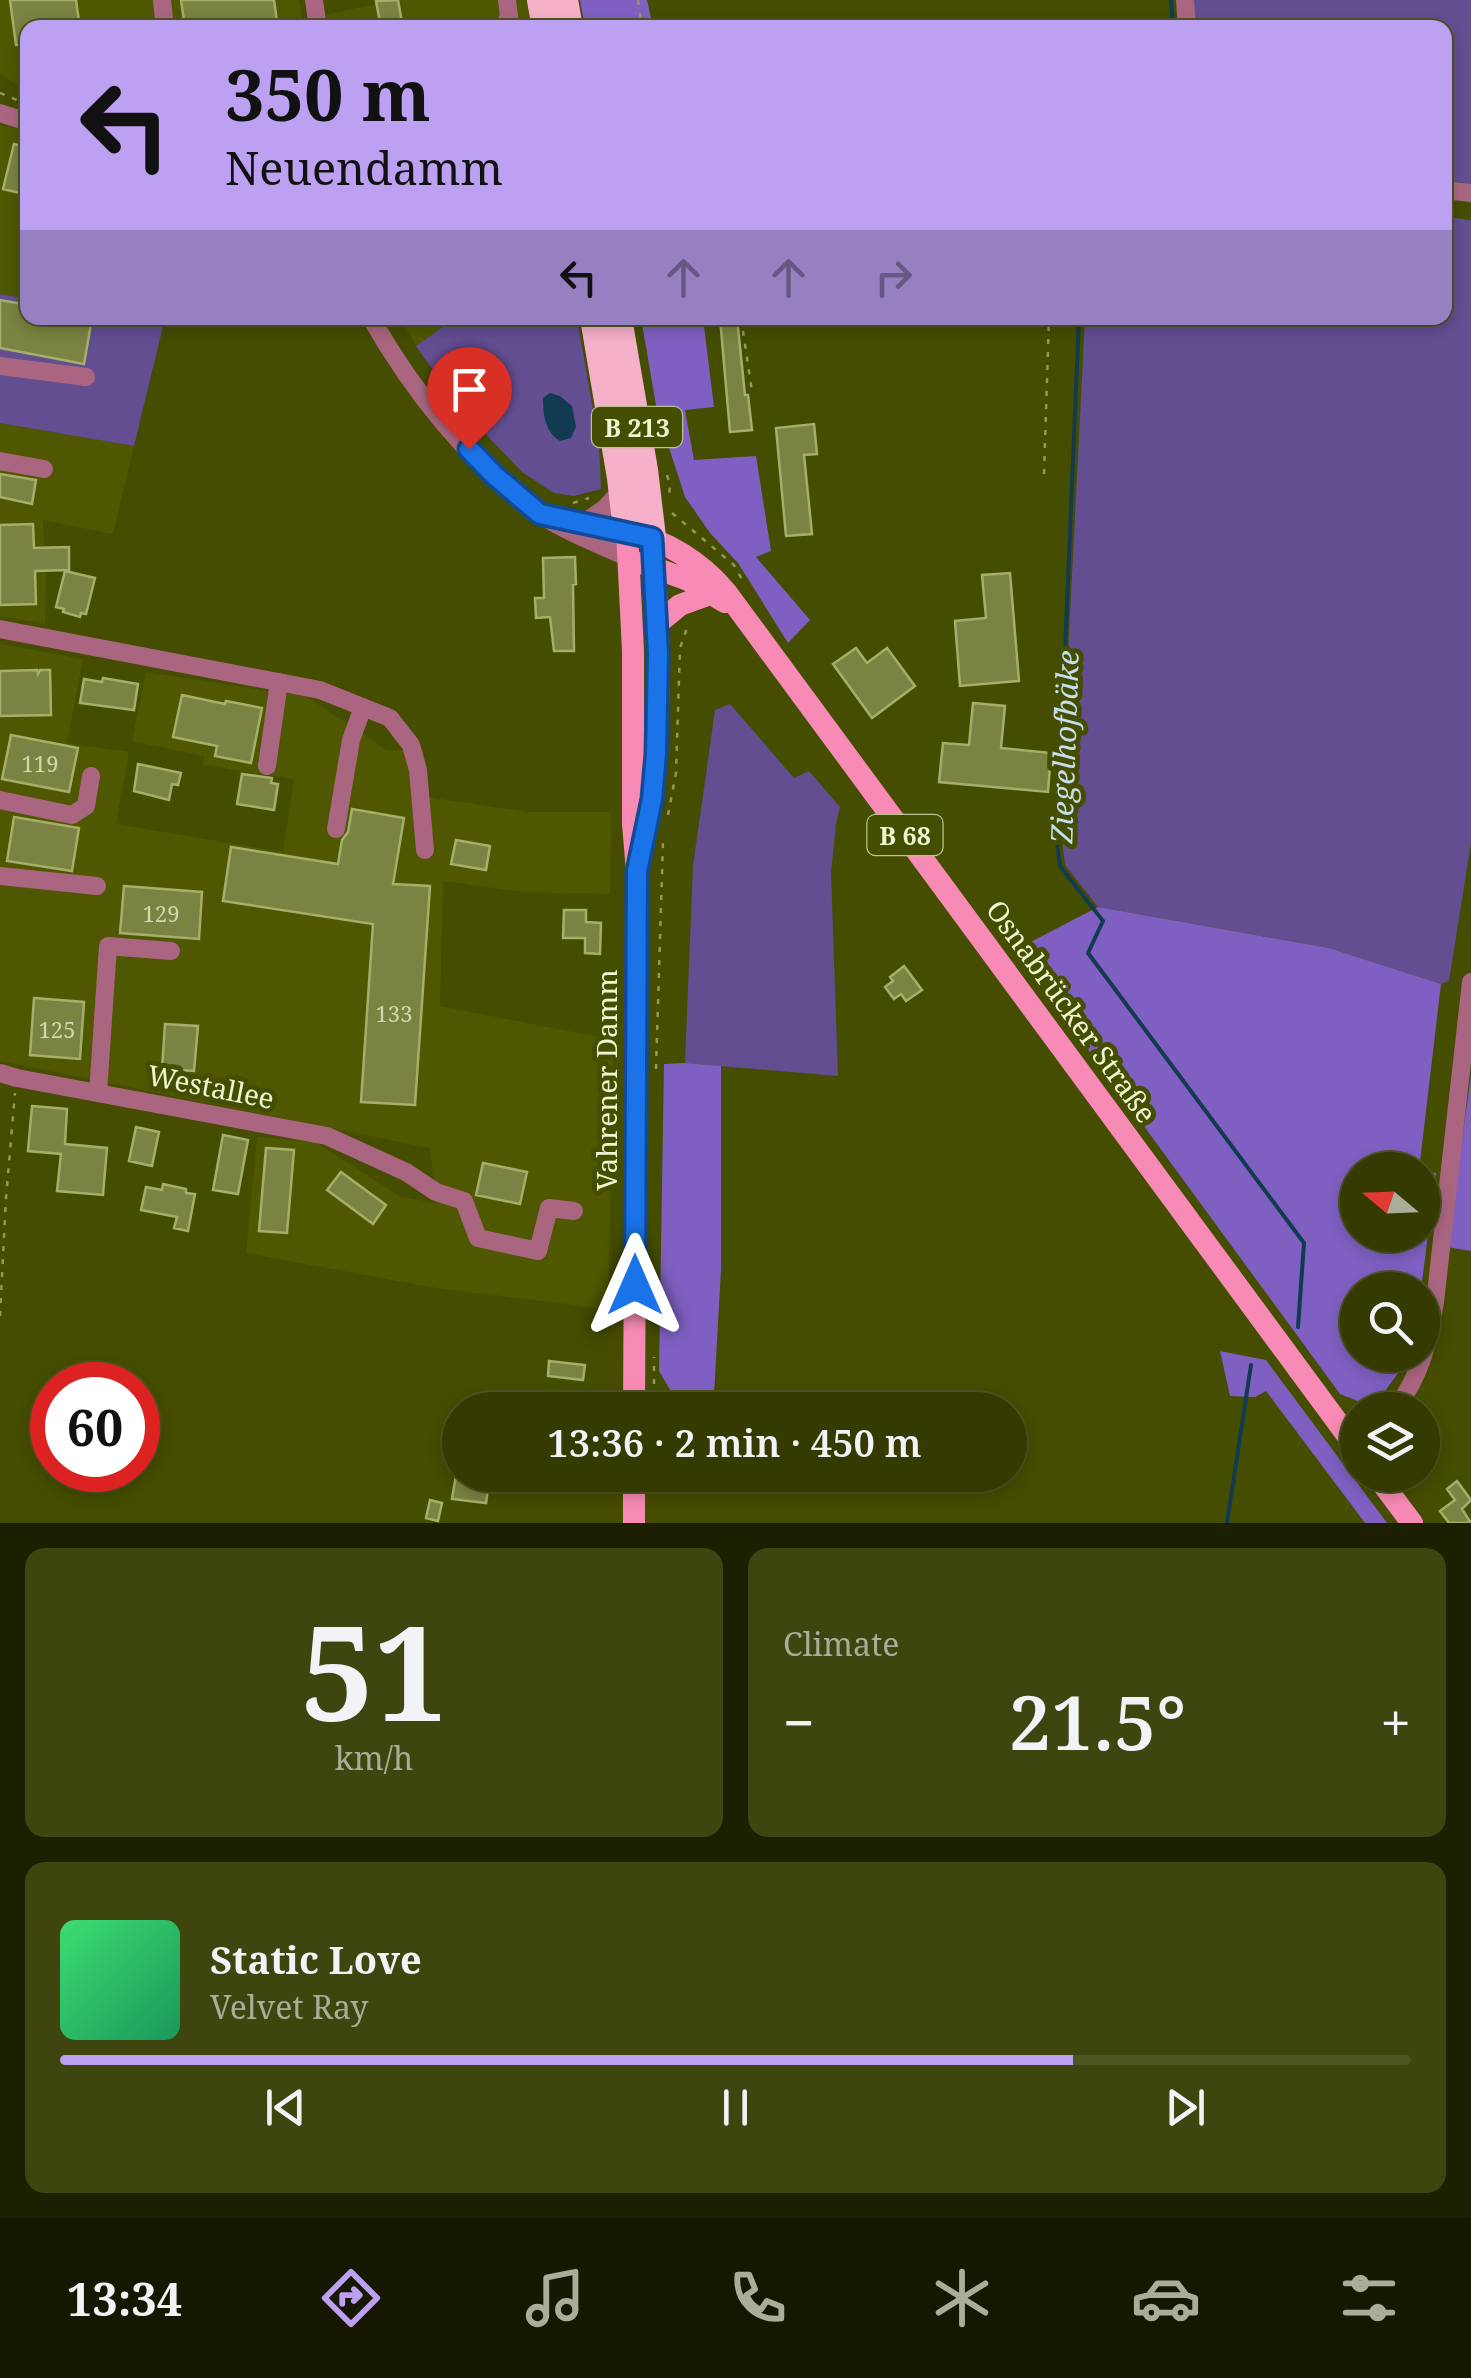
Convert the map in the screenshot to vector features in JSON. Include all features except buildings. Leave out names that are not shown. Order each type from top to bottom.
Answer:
[{"type":"highway","name":"B 213","points":[[595,325],[622,490],[636,542]]},
{"type":"highway","name":"B 213","points":[[619,325],[644,470],[636,542]]},
{"type":"main road","name":"Vahrener Damm","points":[[636,542],[654,568],[657,624],[656,754],[652,799],[637,871]]},
{"type":"main road","name":"Vahrener Damm","points":[[634,1392],[636,542]]},
{"type":"main road","name":"Osnabrücker Straße","points":[[636,542],[702,566],[726,592],[1340,1424]]},
{"type":"main road","name":"Osnabrücker Straße","points":[[654,568],[688,580],[737,609]]},
{"type":"main road","points":[[657,624],[680,605],[712,593]]},
{"type":"main road","points":[[634,1492],[634,1523]]},
{"type":"main road","points":[[1389,1492],[1412,1523]]},
{"type":"street","points":[[375,325],[410,380],[444,423],[494,475],[540,514],[574,535],[636,542]]},
{"type":"street","points":[[0,366],[86,377]]},
{"type":"street","points":[[0,461],[44,469]]},
{"type":"street","points":[[585,522],[622,490]]},
{"type":"street","points":[[540,514],[585,522],[636,542]]},
{"type":"street","points":[[0,630],[320,690],[390,718],[412,746],[425,850]]},
{"type":"street","points":[[267,766],[279,682]]},
{"type":"street","points":[[336,830],[351,740],[363,707]]},
{"type":"street","points":[[0,800],[72,815],[86,806],[91,776]]},
{"type":"street","points":[[0,876],[97,886]]},
{"type":"street","points":[[98,1093],[108,946],[171,951]]},
{"type":"street","points":[[1408,1392],[1426,1351],[1435,1302],[1471,982]]},
{"type":"street","name":"Westallee","points":[[8,1076],[327,1136],[406,1172],[436,1192],[464,1201],[478,1238],[538,1251],[549,1208],[574,1211]]},
{"type":"path","points":[[742,325],[752,391]]},
{"type":"path","points":[[1044,474],[1049,325]]},
{"type":"path","points":[[563,504],[588,498]]},
{"type":"path","points":[[668,816],[676,772],[680,648],[688,622],[680,605]]},
{"type":"path","points":[[654,1078],[664,830]]},
{"type":"path","points":[[0,1316],[8,1076]]},
{"type":"path","points":[[654,1356],[654,1392]]},
{"type":"shaded area","points":[[0,0],[299,0],[303,20],[20,20],[20,87],[0,74]]},
{"type":"shaded area","points":[[393,0],[528,0],[531,20],[327,20],[326,15]]},
{"type":"shaded area","points":[[580,0],[647,0],[651,20],[584,20]]},
{"type":"shaded area","points":[[1192,0],[1471,0],[1471,184],[1452,181],[1452,20],[1193,20]]},
{"type":"shaded area","points":[[0,125],[20,129],[20,298],[0,294]]},
{"type":"shaded area","points":[[1452,218],[1471,220],[1471,843],[1449,981],[1441,984],[1329,948],[1098,907],[1065,865],[1062,839],[1085,325],[1452,325]]},
{"type":"shaded area","points":[[0,294],[20,298],[20,325],[163,325],[134,446],[0,423]]},
{"type":"shaded area","points":[[405,325],[445,325],[416,346]]},
{"type":"shaded area","points":[[445,325],[578,325],[599,444],[601,489],[574,496],[554,493],[522,472],[455,402],[416,346]]},
{"type":"shaded area","points":[[642,325],[704,325],[714,407],[685,410],[694,460],[756,456],[771,551],[756,557],[810,620],[788,643],[738,563],[710,533],[685,497],[657,411]]},
{"type":"shaded area","points":[[0,423],[134,446],[113,534],[43,520],[44,546],[69,546],[70,570],[46,572],[45,624],[0,616]]},
{"type":"shaded area","points":[[0,644],[83,659],[67,743],[129,752],[116,824],[283,852],[294,779],[203,765],[204,756],[132,741],[146,672],[307,697],[388,751],[423,749],[426,797],[528,812],[611,812],[610,894],[523,892],[443,881],[440,1006],[614,1040],[608,1309],[430,1287],[246,1253],[257,1137],[315,1142],[401,1197],[437,1203],[430,1148],[0,1061]]},
{"type":"shaded area","points":[[730,704],[794,778],[809,771],[840,807],[831,873],[838,1076],[685,1063],[693,866],[715,710]]},
{"type":"shaded area","points":[[1098,907],[1329,948],[1441,984],[1421,1152],[1340,1152],[1340,1252],[1426,1252],[1423,1272],[1340,1272],[1340,1372],[1399,1372],[1384,1392],[1340,1394],[1015,950]]},
{"type":"shaded area","points":[[664,1064],[721,1066],[721,1269],[714,1392],[671,1392],[659,1371]]},
{"type":"shaded area","points":[[1471,1076],[1471,1251],[1447,1247]]},
{"type":"shaded area","points":[[1220,1351],[1266,1360],[1340,1460],[1340,1490],[1266,1391],[1255,1397],[1230,1396]]},
{"type":"shaded area","points":[[1342,1492],[1364,1492],[1387,1523],[1365,1523]]},
{"type":"water","points":[[550,393],[572,406],[576,427],[571,438],[560,441],[548,428],[543,398]]},
{"type":"waterway","name":"Ziegelhofbäke","points":[[1171,0],[1172,20]]},
{"type":"waterway","name":"Ziegelhofbäke","points":[[1079,325],[1057,842],[1060,866],[1103,921],[1088,953],[1304,1243],[1298,1327]]},
{"type":"waterway","name":"Ziegelhofbäke","points":[[1227,1523],[1251,1365]]},
{"type":"route","points":[[469,449],[540,514],[652,538],[658,654],[656,754],[652,799],[637,871],[635,1285]]}]
